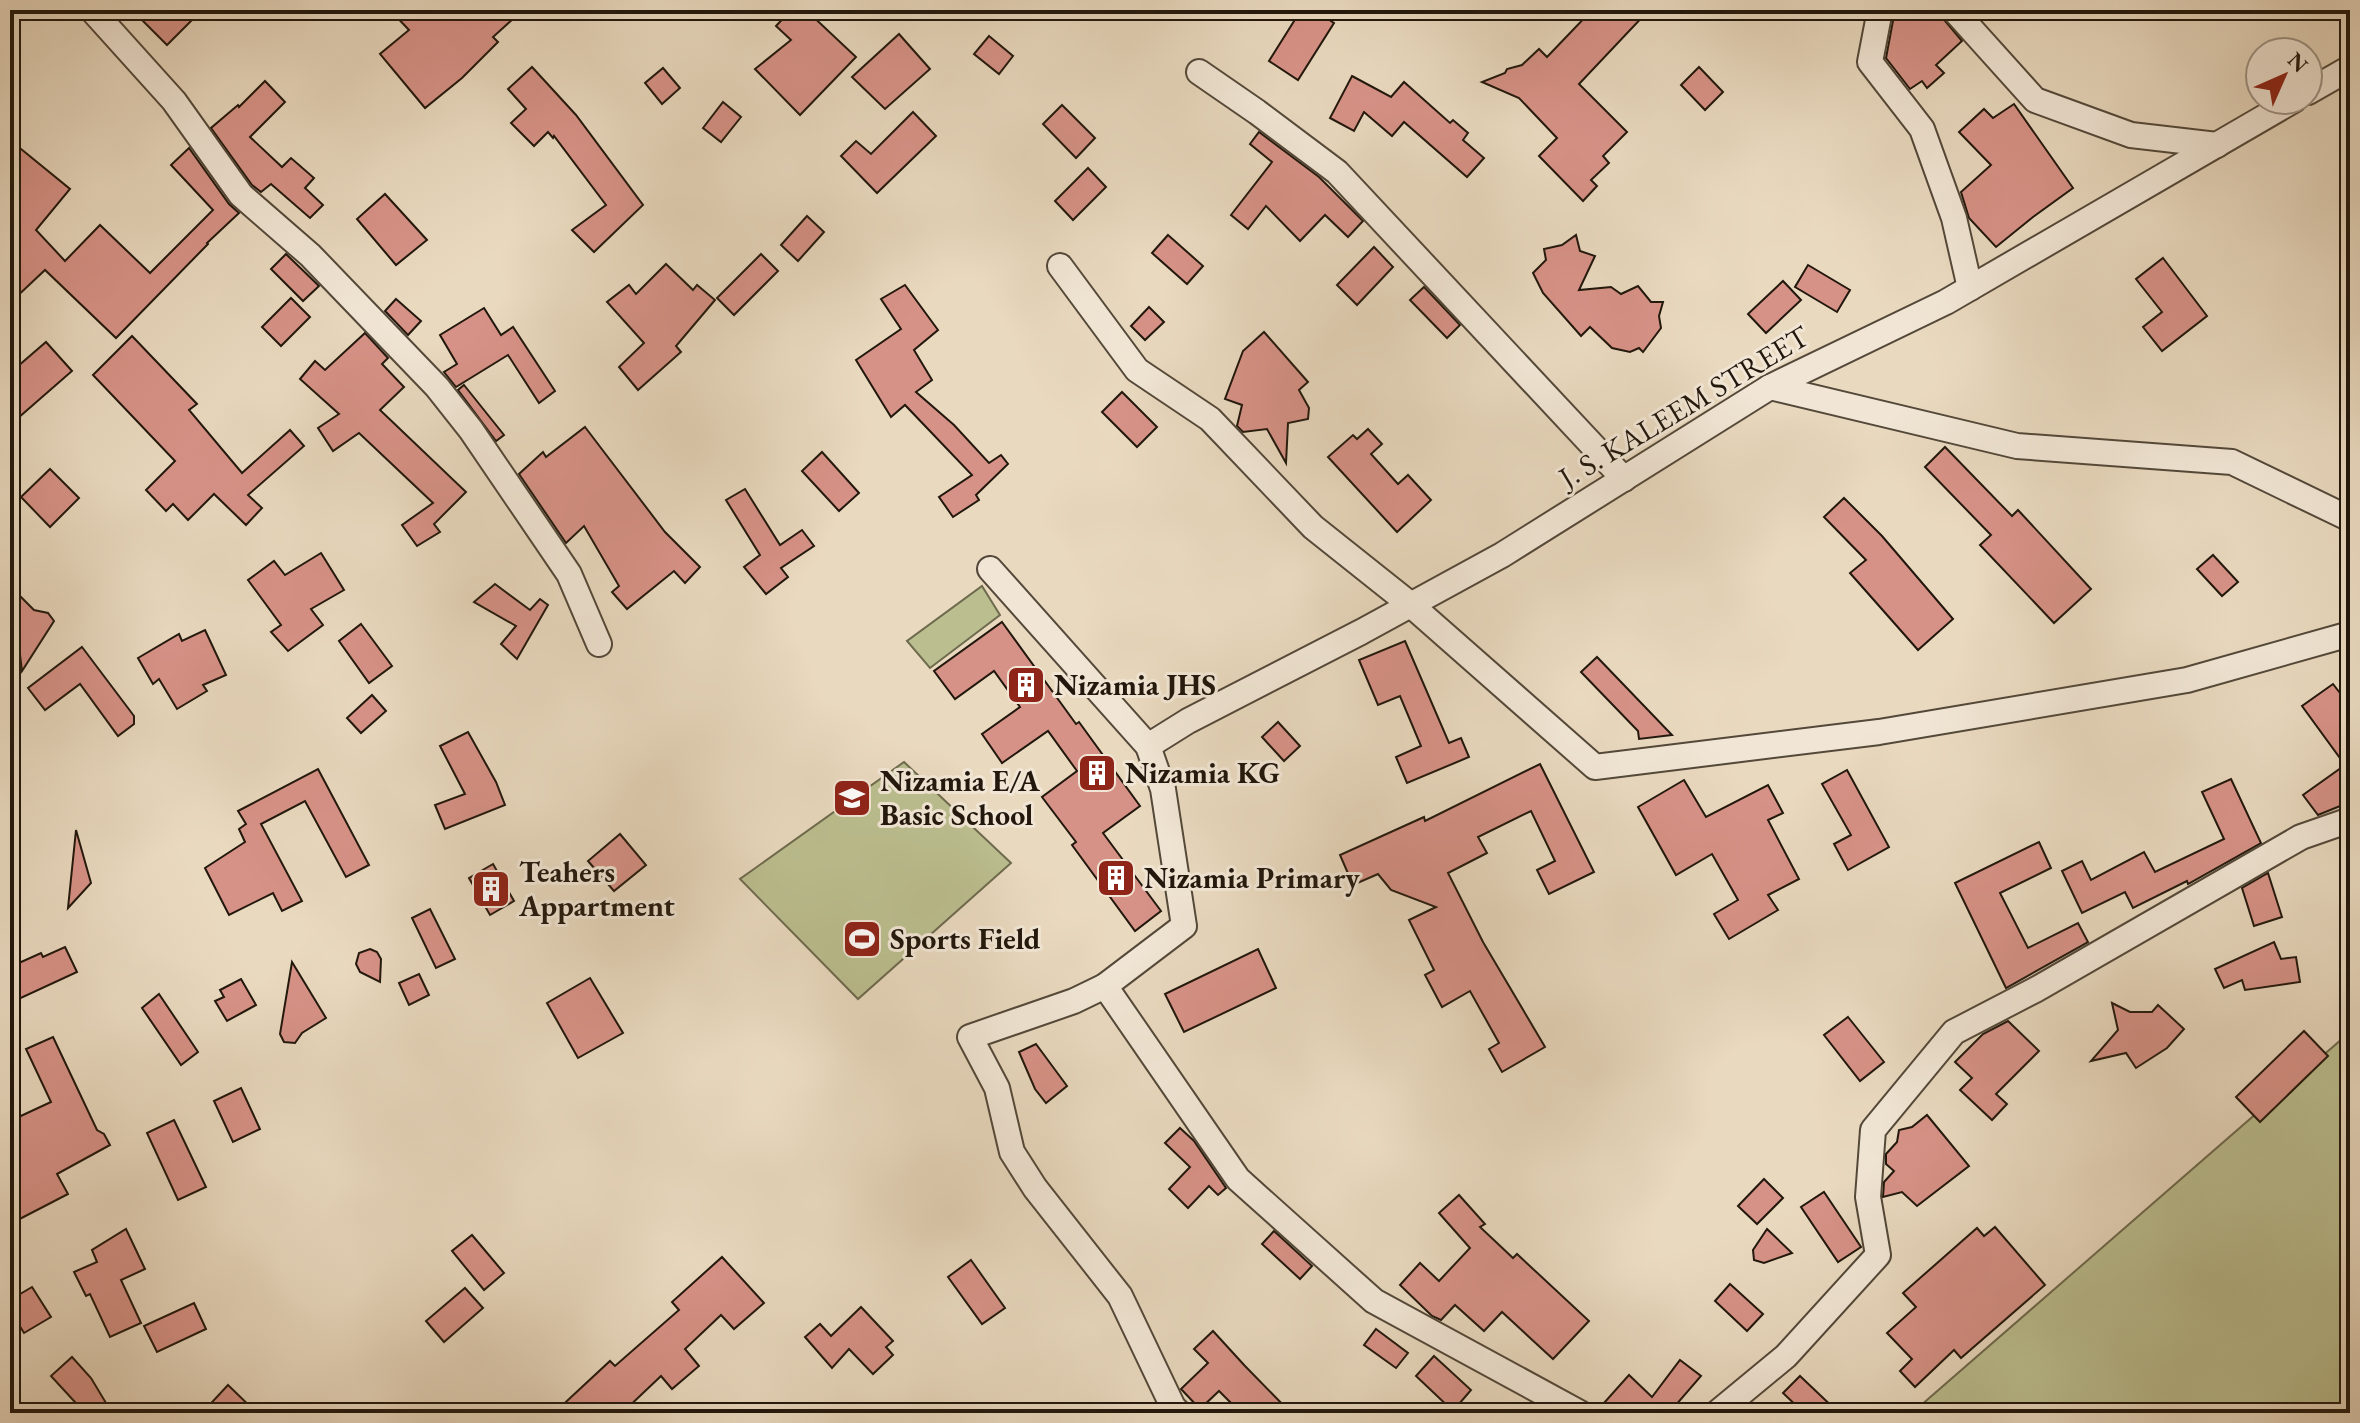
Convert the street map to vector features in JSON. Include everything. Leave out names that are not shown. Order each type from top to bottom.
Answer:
[{"type":"street","points":[[92,10],[174,101],[241,195],[310,255],[437,387],[471,430],[569,574],[599,644]]},
{"type":"street","points":[[1880,10],[1870,62],[1922,129],[1954,218],[1970,288]]},
{"type":"street","points":[[1954,10],[2035,100],[2131,135],[2217,145]]},
{"type":"street","points":[[2324,83],[2350,68]]},
{"type":"street","points":[[1199,72],[1337,172],[1624,479]]},
{"type":"street","name":"J. S. KALEEM STREET","points":[[1148,746],[1188,721],[1502,555],[1770,387],[1970,288],[2267,116]]},
{"type":"street","points":[[1060,266],[1137,370],[1210,419],[1313,527],[1411,605],[1595,767],[1879,732],[2187,680],[2350,634]]},
{"type":"street","points":[[1770,387],[2017,446],[2232,462],[2350,519]]},
{"type":"street","points":[[990,569],[1148,746],[1163,789],[1184,926],[1105,986],[1074,1001],[970,1037],[997,1088],[1012,1152],[1035,1188],[1120,1296],[1173,1407],[1179,1413]]},
{"type":"street","points":[[1717,1413],[1786,1356],[1878,1255],[1868,1197],[1873,1130],[1954,1032],[2035,990],[2301,837],[2350,820]]},
{"type":"street","points":[[1105,986],[1238,1179],[1374,1301],[1580,1413]]},
{"type":"green space","points":[[982,586],[1000,615],[930,668],[907,641]]},
{"type":"green space","name":"Sports Field","points":[[904,762],[1011,863],[858,999],[740,879]]},
{"type":"green space","points":[[2350,1032],[2350,1413],[1912,1413]]},
{"type":"building","points":[[132,10],[202,10],[167,45]]},
{"type":"building","points":[[390,10],[523,10],[493,37],[498,42],[462,78],[425,108],[380,54],[409,30]]},
{"type":"building","points":[[791,10],[806,10],[856,57],[800,115],[755,69],[791,40],[776,26]]},
{"type":"building","points":[[1301,10],[1314,10],[1334,23],[1298,80],[1269,61]]},
{"type":"building","points":[[1592,10],[1649,10],[1579,84],[1627,132],[1603,156],[1609,163],[1591,180],[1597,186],[1583,201],[1539,156],[1557,138],[1519,98],[1482,82],[1522,65],[1539,49],[1547,57]]},
{"type":"building","points":[[1895,10],[1936,10],[1962,41],[1936,65],[1944,73],[1927,88],[1922,81],[1910,89],[1886,58]]},
{"type":"building","points":[[899,34],[930,69],[885,109],[852,77]]},
{"type":"building","points":[[989,36],[1013,56],[999,74],[974,54]]},
{"type":"building","points":[[532,67],[576,115],[643,205],[594,252],[572,230],[606,205],[554,136],[548,132],[534,146],[511,123],[526,109],[508,89]]},
{"type":"building","points":[[1699,67],[1723,92],[1705,110],[1681,85]]},
{"type":"building","points":[[663,68],[680,88],[662,104],[645,83]]},
{"type":"building","points":[[1352,76],[1391,97],[1404,82],[1450,123],[1453,120],[1468,133],[1463,140],[1484,158],[1467,177],[1404,122],[1392,136],[1364,112],[1354,131],[1330,118]]},
{"type":"building","points":[[265,81],[285,102],[250,137],[282,167],[291,158],[314,178],[305,188],[323,205],[310,218],[271,184],[261,192],[252,185],[211,128],[239,107]]},
{"type":"building","points":[[723,102],[741,117],[721,142],[703,128]]},
{"type":"building","points":[[2014,104],[2073,188],[1996,247],[1969,218],[1961,192],[1991,165],[1959,132],[1984,109],[1993,118]]},
{"type":"building","points":[[1062,105],[1095,138],[1076,158],[1043,124]]},
{"type":"building","points":[[913,112],[936,136],[877,193],[841,156],[856,141],[871,154]]},
{"type":"building","points":[[1259,132],[1319,177],[1363,221],[1348,237],[1325,215],[1300,241],[1266,206],[1248,229],[1231,215],[1272,162],[1250,144]]},
{"type":"building","points":[[10,140],[70,189],[36,230],[65,261],[100,225],[150,273],[213,210],[171,165],[189,148],[229,204],[239,213],[116,338],[45,270],[10,303]]},
{"type":"building","points":[[1088,168],[1106,187],[1073,220],[1055,201]]},
{"type":"building","points":[[385,194],[427,240],[396,265],[357,219]]},
{"type":"building","points":[[807,216],[824,232],[798,261],[781,245]]},
{"type":"building","points":[[1168,235],[1203,266],[1187,284],[1152,253]]},
{"type":"building","points":[[1576,235],[1580,251],[1595,256],[1579,290],[1611,287],[1621,294],[1638,286],[1651,302],[1663,302],[1659,316],[1661,328],[1643,352],[1639,348],[1630,352],[1612,348],[1590,327],[1581,336],[1543,293],[1533,273],[1546,260],[1544,249],[1562,245]]},
{"type":"building","points":[[1374,247],[1393,267],[1357,305],[1337,285]]},
{"type":"building","points":[[286,254],[319,286],[303,301],[271,269]]},
{"type":"building","points":[[761,254],[778,271],[734,315],[717,298]]},
{"type":"building","points":[[2163,258],[2207,316],[2162,351],[2143,327],[2162,312],[2136,279]]},
{"type":"building","points":[[666,264],[693,290],[697,285],[715,300],[676,346],[681,352],[638,390],[619,367],[644,343],[607,302],[629,285],[636,294]]},
{"type":"building","points":[[1808,265],[1850,290],[1837,312],[1795,287]]},
{"type":"building","points":[[1783,281],[1801,300],[1766,333],[1748,314]]},
{"type":"building","points":[[905,285],[938,330],[914,350],[932,380],[916,392],[954,425],[989,463],[1001,455],[1008,464],[976,495],[979,500],[953,517],[939,497],[972,475],[905,405],[891,417],[856,360],[901,329],[881,299]]},
{"type":"building","points":[[1424,287],[1460,325],[1447,338],[1410,300]]},
{"type":"building","points":[[291,298],[310,317],[281,346],[262,327]]},
{"type":"building","points":[[396,299],[421,321],[408,335],[385,311]]},
{"type":"building","points":[[1149,307],[1164,322],[1145,340],[1131,326]]},
{"type":"building","points":[[484,308],[501,335],[513,327],[555,391],[539,403],[508,355],[456,387],[444,372],[457,364],[440,335]]},
{"type":"building","points":[[1264,332],[1308,382],[1299,390],[1309,408],[1308,419],[1288,423],[1286,463],[1267,429],[1243,432],[1237,426],[1242,405],[1225,399],[1243,351]]},
{"type":"building","points":[[365,333],[388,358],[382,364],[404,387],[380,410],[466,492],[434,524],[440,532],[417,546],[402,525],[433,503],[359,433],[333,451],[318,428],[339,414],[300,379],[315,361],[325,370]]},
{"type":"building","points":[[132,336],[197,404],[189,410],[242,473],[290,430],[304,446],[248,495],[262,508],[246,525],[214,494],[188,520],[173,504],[166,511],[146,490],[175,461],[93,375]]},
{"type":"building","points":[[46,342],[72,371],[10,425],[10,373]]},
{"type":"building","points":[[464,385],[504,435],[496,441],[458,390]]},
{"type":"building","points":[[1122,392],[1157,427],[1137,447],[1102,412]]},
{"type":"building","points":[[585,427],[665,532],[700,567],[685,583],[674,571],[627,609],[612,592],[619,586],[584,526],[566,543],[519,474],[543,452],[546,457]]},
{"type":"building","points":[[1368,429],[1382,444],[1371,454],[1398,484],[1408,475],[1431,500],[1397,532],[1328,457],[1353,435],[1357,439]]},
{"type":"building","points":[[1945,447],[2012,516],[2018,510],[2091,589],[2054,623],[1980,545],[1991,535],[1925,467]]},
{"type":"building","points":[[822,452],[859,493],[839,511],[802,471]]},
{"type":"building","points":[[50,469],[79,498],[50,527],[21,497]]},
{"type":"building","points":[[745,489],[780,545],[802,530],[814,546],[781,568],[788,577],[766,594],[744,567],[760,555],[726,500]]},
{"type":"building","points":[[1844,498],[1882,536],[1953,619],[1918,650],[1850,573],[1866,560],[1824,517]]},
{"type":"building","points":[[321,553],[344,590],[311,609],[323,625],[288,651],[271,632],[281,625],[248,580],[274,561],[285,575]]},
{"type":"building","points":[[2213,555],[2238,582],[2222,596],[2197,569]]},
{"type":"building","points":[[495,584],[530,610],[540,599],[548,605],[517,659],[501,644],[516,626],[474,602]]},
{"type":"building","points":[[12,588],[34,610],[48,613],[54,621],[22,671]]},
{"type":"building","points":[[1002,622],[1140,806],[1103,833],[1161,911],[1135,931],[1072,845],[1076,842],[1042,797],[1077,771],[1048,731],[1002,763],[982,734],[1020,707],[994,671],[955,699],[934,671]]},
{"type":"building","points":[[361,624],[392,666],[369,683],[339,641]]},
{"type":"building","points":[[205,630],[226,675],[203,685],[207,691],[177,709],[159,679],[153,684],[138,658],[179,634],[182,641]]},
{"type":"building","points":[[1405,641],[1449,743],[1461,738],[1469,757],[1407,783],[1396,757],[1421,746],[1400,696],[1378,705],[1359,660]]},
{"type":"building","points":[[82,647],[134,716],[134,724],[118,736],[80,684],[45,710],[28,688]]},
{"type":"building","points":[[1597,657],[1672,735],[1639,739],[1638,731],[1581,672]]},
{"type":"building","points":[[2333,684],[2350,706],[2350,802],[2318,815],[2303,795],[2345,765],[2302,706]]},
{"type":"building","points":[[372,695],[386,711],[361,733],[347,718]]},
{"type":"building","points":[[1278,722],[1300,746],[1284,761],[1262,737]]},
{"type":"building","points":[[468,732],[505,805],[445,829],[435,805],[465,794],[440,746]]},
{"type":"building","points":[[1540,764],[1594,872],[1549,894],[1537,870],[1555,861],[1531,811],[1478,837],[1487,853],[1448,873],[1483,942],[1545,1047],[1502,1072],[1489,1049],[1499,1043],[1470,991],[1442,1007],[1425,975],[1434,970],[1409,920],[1436,907],[1391,890],[1378,874],[1353,885],[1340,855],[1424,817],[1425,821]]},
{"type":"building","points":[[318,769],[369,865],[346,877],[305,801],[261,824],[302,901],[282,911],[273,893],[229,915],[205,868],[245,842],[239,829],[246,824],[238,811]]},
{"type":"building","points":[[1847,770],[1889,847],[1848,870],[1834,844],[1851,835],[1822,784]]},
{"type":"building","points":[[2231,779],[2261,843],[2188,884],[2187,881],[2133,908],[2125,892],[2082,913],[2062,871],[2082,861],[2091,880],[2144,852],[2155,872],[2224,839],[2202,792]]},
{"type":"building","points":[[1684,780],[1706,817],[1768,785],[1783,813],[1768,820],[1799,879],[1768,895],[1778,910],[1729,939],[1714,914],[1738,900],[1712,854],[1676,875],[1638,807]]},
{"type":"building","points":[[76,830],[91,883],[68,908]]},
{"type":"building","points":[[620,834],[646,865],[614,891],[588,861]]},
{"type":"building","points":[[2039,842],[2051,868],[2000,893],[2028,948],[2078,923],[2088,942],[2006,988],[1955,883]]},
{"type":"building","name":"Teahers Appartment","points":[[493,864],[514,901],[490,915],[469,878]]},
{"type":"building","points":[[2268,873],[2282,917],[2254,926],[2242,888]]},
{"type":"building","points":[[430,909],[455,959],[436,968],[412,918]]},
{"type":"building","points":[[2274,942],[2281,959],[2296,957],[2300,982],[2245,990],[2242,980],[2224,988],[2215,969]]},
{"type":"building","points":[[65,947],[77,972],[10,1003],[10,967],[41,953],[43,957]]},
{"type":"building","points":[[370,949],[377,952],[381,959],[380,982],[360,972],[356,964],[359,953]]},
{"type":"building","points":[[1258,949],[1276,988],[1184,1032],[1165,994]]},
{"type":"building","points":[[292,962],[326,1018],[302,1033],[295,1043],[284,1042],[280,1034]]},
{"type":"building","points":[[419,974],[429,995],[409,1005],[399,983]]},
{"type":"building","points":[[590,978],[623,1033],[578,1058],[547,1003]]},
{"type":"building","points":[[241,979],[256,1005],[227,1021],[215,1001],[224,997],[220,990]]},
{"type":"building","points":[[159,994],[198,1052],[181,1065],[142,1008]]},
{"type":"building","points":[[2112,1003],[2130,1012],[2152,1012],[2158,1005],[2184,1029],[2167,1048],[2136,1068],[2126,1053],[2091,1061],[2118,1030]]},
{"type":"building","points":[[1848,1017],[1884,1062],[1860,1081],[1824,1035]]},
{"type":"building","points":[[2008,1021],[2039,1051],[1996,1094],[2007,1104],[1992,1120],[1960,1090],[1972,1078],[1955,1062],[1983,1034]]},
{"type":"building","points":[[2304,1031],[2328,1056],[2260,1122],[2236,1097]]},
{"type":"building","points":[[53,1037],[97,1130],[104,1134],[110,1145],[57,1174],[68,1194],[10,1224],[10,1121],[51,1102],[26,1049]]},
{"type":"building","points":[[1036,1044],[1067,1086],[1046,1103],[1035,1089],[1019,1052]]},
{"type":"building","points":[[241,1088],[260,1129],[233,1142],[214,1101]]},
{"type":"building","points":[[1927,1115],[1969,1166],[1917,1206],[1902,1192],[1883,1197],[1884,1182],[1894,1171],[1886,1164],[1886,1154],[1897,1142],[1899,1130],[1912,1127]]},
{"type":"building","points":[[174,1120],[206,1187],[178,1200],[147,1133]]},
{"type":"building","points":[[1180,1128],[1194,1141],[1226,1188],[1218,1195],[1209,1186],[1188,1208],[1169,1189],[1190,1167],[1165,1143]]},
{"type":"building","points":[[1764,1179],[1783,1198],[1757,1224],[1738,1206]]},
{"type":"building","points":[[1824,1192],[1861,1247],[1838,1262],[1801,1207]]},
{"type":"building","points":[[1459,1195],[1485,1224],[1480,1227],[1513,1258],[1517,1254],[1589,1321],[1553,1359],[1502,1312],[1484,1331],[1455,1305],[1441,1320],[1432,1316],[1400,1285],[1420,1263],[1439,1281],[1470,1248],[1439,1213]]},
{"type":"building","points":[[1995,1227],[2045,1285],[1961,1358],[1954,1350],[1915,1387],[1900,1371],[1912,1359],[1887,1333],[1916,1307],[1903,1293],[1977,1228],[1984,1236]]},
{"type":"building","points":[[126,1229],[145,1269],[121,1280],[141,1323],[110,1337],[90,1294],[86,1296],[74,1272],[97,1262],[92,1250]]},
{"type":"building","points":[[1767,1229],[1792,1253],[1764,1263],[1754,1260],[1753,1250]]},
{"type":"building","points":[[1274,1231],[1312,1266],[1300,1279],[1262,1244]]},
{"type":"building","points":[[472,1235],[504,1273],[484,1290],[452,1251]]},
{"type":"building","points":[[722,1257],[764,1303],[734,1329],[721,1315],[685,1349],[699,1366],[672,1389],[661,1376],[622,1413],[554,1413],[610,1361],[615,1366],[679,1310],[672,1302]]},
{"type":"building","points":[[971,1260],[1005,1308],[982,1324],[948,1277]]},
{"type":"building","points":[[1730,1284],[1763,1314],[1747,1331],[1715,1301]]},
{"type":"building","points":[[32,1287],[51,1317],[24,1333],[10,1310],[10,1300]]},
{"type":"building","points":[[465,1288],[483,1308],[444,1342],[426,1321]]},
{"type":"building","points":[[194,1303],[206,1329],[157,1352],[144,1326]]},
{"type":"building","points":[[861,1307],[893,1341],[886,1347],[893,1355],[873,1374],[849,1349],[832,1368],[805,1337],[820,1324],[831,1336]]},
{"type":"building","points":[[1376,1329],[1408,1353],[1396,1368],[1364,1345]]},
{"type":"building","points":[[1213,1331],[1291,1413],[1241,1413],[1219,1391],[1200,1409],[1181,1389],[1208,1363],[1194,1349]]},
{"type":"building","points":[[1434,1356],[1471,1390],[1453,1411],[1416,1376]]},
{"type":"building","points":[[72,1357],[91,1378],[112,1413],[85,1413],[51,1376]]},
{"type":"building","points":[[1680,1360],[1701,1376],[1669,1413],[1595,1413],[1629,1375],[1652,1397]]},
{"type":"building","points":[[1800,1376],[1839,1413],[1804,1413],[1783,1393]]},
{"type":"building","points":[[228,1385],[257,1413],[202,1413]]},
{"type":"place","name":"Nizamia JHS","points":[[1026,685]]},
{"type":"place","name":"Nizamia KG","points":[[1097,773]]},
{"type":"place","name":"Nizamia E/A Basic School","points":[[852,798]]},
{"type":"place","name":"Nizamia Primary","points":[[1116,878]]},
{"type":"place","name":"Teahers Appartment","points":[[491,889]]},
{"type":"place","name":"Sports Field","points":[[862,939]]}]
